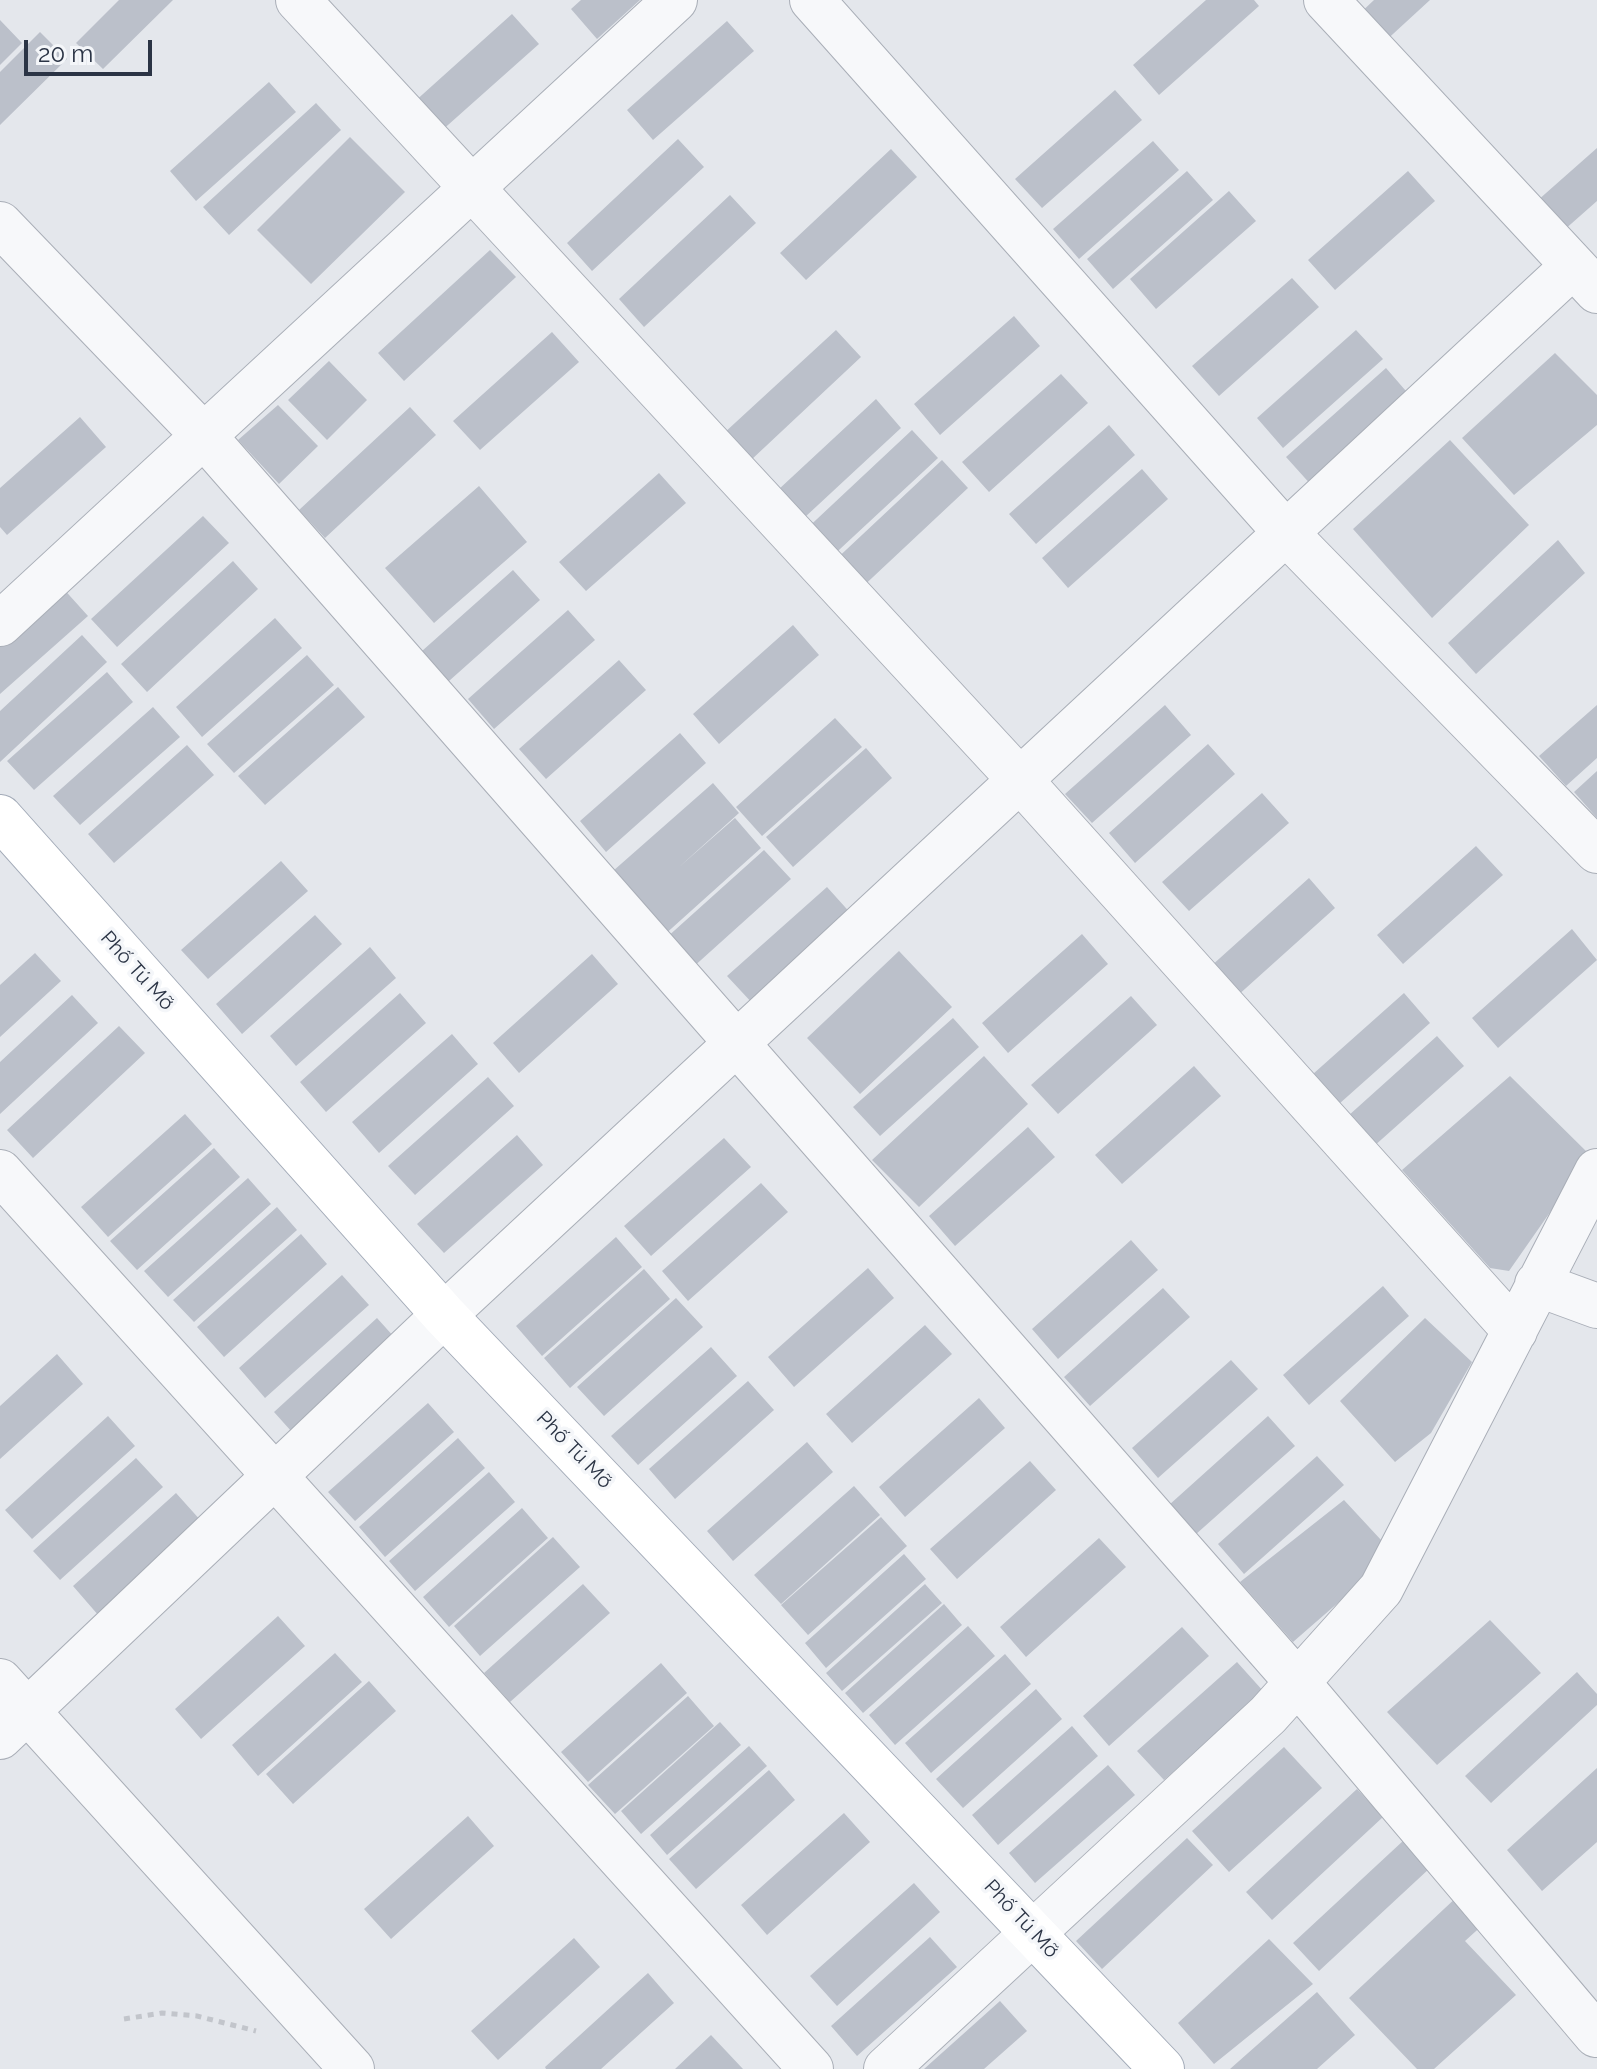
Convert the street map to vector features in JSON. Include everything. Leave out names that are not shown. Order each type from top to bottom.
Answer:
[{"type":"main road","name":"Phố Tú Mỡ","points":[[0,817],[444,1315],[1162,2069]]},
{"type":"street","points":[[298,0],[1020,780],[1515,1331]]},
{"type":"street","points":[[0,624],[675,0]]},
{"type":"street","points":[[812,0],[1286,533],[1597,851]]},
{"type":"street","points":[[352,2069],[9,1710],[276,1477],[444,1315],[1286,533],[1585,279],[1326,0]]},
{"type":"street","points":[[0,224],[204,436],[1298,1683],[1596,2035]]},
{"type":"street","points":[[886,2069],[1298,1683],[1381,1589],[1597,1171]]},
{"type":"street","points":[[0,1172],[811,2069]]},
{"type":"street","points":[[1537,1284],[1597,1306]]},
{"type":"path","points":[[124,2019],[162,2013],[197,2016],[271,2038]]},
{"type":"building","points":[[119,0],[173,0],[103,69],[76,43]]},
{"type":"building","points":[[581,0],[640,0],[597,39],[571,9]]},
{"type":"building","points":[[1206,0],[1254,0],[1259,6],[1159,95],[1133,65]]},
{"type":"building","points":[[1374,0],[1430,0],[1381,45],[1355,18]]},
{"type":"building","points":[[512,14],[539,44],[439,133],[413,103]]},
{"type":"building","points":[[0,20],[22,43],[0,65]]},
{"type":"building","points":[[727,21],[754,51],[653,140],[627,110]]},
{"type":"building","points":[[40,32],[67,59],[0,125],[0,72]]},
{"type":"building","points":[[269,82],[296,112],[196,201],[170,171]]},
{"type":"building","points":[[1115,90],[1142,120],[1042,208],[1015,179]]},
{"type":"building","points":[[316,103],[341,130],[229,235],[203,207]]},
{"type":"building","points":[[350,137],[405,192],[311,284],[257,230]]},
{"type":"building","points":[[678,139],[704,167],[592,271],[567,243]]},
{"type":"building","points":[[1153,141],[1179,170],[1079,259],[1053,229]]},
{"type":"building","points":[[1597,148],[1597,201],[1563,231],[1537,201]]},
{"type":"building","points":[[891,149],[917,177],[806,280],[780,253]]},
{"type":"building","points":[[1187,171],[1213,200],[1113,289],[1087,259]]},
{"type":"building","points":[[1408,171],[1435,201],[1335,290],[1308,260]]},
{"type":"building","points":[[1229,191],[1256,221],[1156,309],[1130,279]]},
{"type":"building","points":[[730,195],[756,223],[644,327],[619,299]]},
{"type":"building","points":[[490,250],[516,277],[404,381],[378,353]]},
{"type":"building","points":[[1292,278],[1319,307],[1219,396],[1192,366]]},
{"type":"building","points":[[1014,316],[1040,346],[940,435],[914,404]]},
{"type":"building","points":[[836,330],[861,357],[750,461],[723,434]]},
{"type":"building","points":[[1356,330],[1383,359],[1283,448],[1257,418]]},
{"type":"building","points":[[552,332],[579,362],[480,450],[453,421]]},
{"type":"building","points":[[1555,353],[1597,395],[1597,425],[1514,495],[1462,438]]},
{"type":"building","points":[[329,361],[367,400],[327,440],[288,400]]},
{"type":"building","points":[[1386,368],[1412,398],[1313,487],[1286,457]]},
{"type":"building","points":[[1061,374],[1088,403],[989,492],[962,462]]},
{"type":"building","points":[[876,399],[901,428],[790,531],[764,503]]},
{"type":"building","points":[[278,405],[318,446],[279,484],[238,440]]},
{"type":"building","points":[[410,407],[436,435],[325,538],[299,510]]},
{"type":"building","points":[[80,417],[106,447],[7,535],[0,527],[0,488]]},
{"type":"building","points":[[1109,425],[1135,455],[1036,544],[1009,514]]},
{"type":"building","points":[[912,430],[938,458],[826,562],[801,534]]},
{"type":"building","points":[[1450,440],[1529,525],[1432,618],[1353,529]]},
{"type":"building","points":[[942,460],[968,488],[857,592],[831,564]]},
{"type":"building","points":[[1142,469],[1168,499],[1068,588],[1042,558]]},
{"type":"building","points":[[659,473],[686,503],[586,591],[559,562]]},
{"type":"building","points":[[479,486],[527,542],[434,623],[385,568]]},
{"type":"building","points":[[203,516],[229,543],[117,647],[91,619]]},
{"type":"building","points":[[1558,540],[1585,573],[1476,674],[1448,643]]},
{"type":"building","points":[[233,561],[258,589],[147,692],[121,664]]},
{"type":"building","points":[[513,570],[540,600],[440,689],[413,659]]},
{"type":"building","points":[[61,586],[88,616],[0,694],[0,641]]},
{"type":"building","points":[[568,610],[595,640],[494,729],[468,699]]},
{"type":"building","points":[[275,618],[302,648],[202,737],[176,707]]},
{"type":"building","points":[[793,625],[819,655],[719,744],[693,714]]},
{"type":"building","points":[[82,635],[107,662],[0,762],[0,711]]},
{"type":"building","points":[[307,655],[334,685],[234,773],[207,744]]},
{"type":"building","points":[[619,660],[646,690],[546,779],[519,749]]},
{"type":"building","points":[[107,672],[133,702],[34,790],[7,761]]},
{"type":"building","points":[[338,687],[365,717],[265,805],[238,776]]},
{"type":"building","points":[[1165,705],[1191,735],[1092,823],[1065,794]]},
{"type":"building","points":[[1597,705],[1597,758],[1566,786],[1539,756]]},
{"type":"building","points":[[153,707],[180,737],[80,825],[53,796]]},
{"type":"building","points":[[835,718],[862,747],[762,836],[736,807]]},
{"type":"building","points":[[680,733],[706,763],[606,852],[580,821]]},
{"type":"building","points":[[1208,744],[1235,774],[1135,863],[1109,833]]},
{"type":"building","points":[[187,745],[214,775],[114,863],[88,834]]},
{"type":"building","points":[[866,748],[892,778],[793,867],[766,837]]},
{"type":"building","points":[[1597,771],[1597,818],[1574,792]]},
{"type":"building","points":[[713,783],[739,813],[678,868],[735,818],[761,848],[662,937],[613,871]]},
{"type":"building","points":[[1262,793],[1289,823],[1189,911],[1162,882]]},
{"type":"building","points":[[1476,846],[1503,875],[1403,964],[1377,935]]},
{"type":"building","points":[[764,850],[791,879],[691,969],[665,939]]},
{"type":"building","points":[[281,861],[308,891],[208,979],[181,950]]},
{"type":"building","points":[[1309,878],[1335,908],[1236,997],[1210,967]]},
{"type":"building","points":[[827,887],[854,917],[754,1005],[727,976]]},
{"type":"building","points":[[315,915],[342,944],[242,1034],[216,1004]]},
{"type":"building","points":[[1572,929],[1597,960],[1498,1048],[1472,1018]]},
{"type":"building","points":[[1082,934],[1108,964],[1008,1053],[982,1023]]},
{"type":"building","points":[[370,947],[396,978],[296,1066],[270,1036]]},
{"type":"building","points":[[899,951],[952,1007],[860,1094],[807,1038]]},
{"type":"building","points":[[35,953],[61,981],[0,1037],[0,985]]},
{"type":"building","points":[[592,954],[618,984],[519,1073],[493,1043]]},
{"type":"building","points":[[400,993],[426,1023],[326,1112],[300,1082]]},
{"type":"building","points":[[1404,993],[1430,1023],[1330,1112],[1304,1082]]},
{"type":"building","points":[[72,995],[98,1023],[0,1114],[0,1062]]},
{"type":"building","points":[[1131,996],[1157,1025],[1058,1114],[1031,1085]]},
{"type":"building","points":[[953,1018],[979,1047],[880,1136],[853,1107]]},
{"type":"building","points":[[119,1026],[145,1053],[33,1158],[7,1130]]},
{"type":"building","points":[[452,1034],[478,1064],[379,1153],[352,1122]]},
{"type":"building","points":[[1437,1036],[1464,1066],[1364,1155],[1338,1125]]},
{"type":"building","points":[[984,1056],[1028,1104],[919,1207],[872,1160]]},
{"type":"building","points":[[1194,1066],[1221,1096],[1122,1184],[1095,1155]]},
{"type":"building","points":[[1510,1076],[1590,1155],[1509,1271],[1490,1268],[1402,1170]]},
{"type":"building","points":[[488,1077],[514,1106],[415,1195],[388,1166]]},
{"type":"building","points":[[185,1114],[212,1144],[108,1237],[81,1207]]},
{"type":"building","points":[[1028,1127],[1055,1157],[955,1246],[929,1216]]},
{"type":"building","points":[[517,1135],[543,1165],[444,1253],[417,1224]]},
{"type":"building","points":[[724,1138],[751,1167],[651,1256],[624,1226]]},
{"type":"building","points":[[214,1148],[240,1177],[137,1270],[110,1241]]},
{"type":"building","points":[[248,1178],[271,1204],[168,1297],[144,1271]]},
{"type":"building","points":[[761,1183],[788,1212],[688,1301],[662,1271]]},
{"type":"building","points":[[277,1207],[297,1230],[194,1322],[173,1300]]},
{"type":"building","points":[[301,1234],[327,1264],[224,1357],[197,1327]]},
{"type":"building","points":[[616,1237],[642,1267],[542,1356],[516,1326]]},
{"type":"building","points":[[1131,1240],[1158,1270],[1058,1359],[1032,1329]]},
{"type":"building","points":[[868,1268],[894,1298],[794,1387],[768,1357]]},
{"type":"building","points":[[644,1269],[670,1299],[570,1388],[544,1358]]},
{"type":"building","points":[[342,1275],[369,1305],[265,1398],[239,1368]]},
{"type":"building","points":[[1383,1286],[1409,1316],[1309,1405],[1283,1375]]},
{"type":"building","points":[[1163,1288],[1190,1317],[1090,1406],[1064,1377]]},
{"type":"building","points":[[676,1298],[703,1327],[604,1416],[577,1387]]},
{"type":"building","points":[[377,1318],[404,1348],[300,1441],[274,1412]]},
{"type":"building","points":[[1425,1318],[1472,1362],[1431,1433],[1395,1462],[1340,1401]]},
{"type":"building","points":[[925,1325],[952,1354],[852,1443],[826,1414]]},
{"type":"building","points":[[711,1347],[737,1376],[638,1465],[611,1436]]},
{"type":"building","points":[[57,1354],[83,1384],[0,1459],[0,1406]]},
{"type":"building","points":[[1231,1360],[1258,1389],[1158,1478],[1132,1448]]},
{"type":"building","points":[[748,1381],[774,1410],[675,1499],[649,1469]]},
{"type":"building","points":[[979,1398],[1005,1428],[905,1517],[879,1487]]},
{"type":"building","points":[[428,1403],[454,1432],[355,1521],[328,1492]]},
{"type":"building","points":[[108,1416],[135,1446],[32,1539],[5,1510]]},
{"type":"building","points":[[1268,1416],[1295,1446],[1195,1535],[1169,1505]]},
{"type":"building","points":[[458,1438],[485,1468],[385,1557],[359,1527]]},
{"type":"building","points":[[807,1442],[833,1472],[733,1561],[707,1531]]},
{"type":"building","points":[[1317,1456],[1344,1485],[1244,1574],[1218,1544]]},
{"type":"building","points":[[136,1458],[163,1487],[60,1580],[33,1551]]},
{"type":"building","points":[[1030,1461],[1056,1490],[957,1579],[930,1549]]},
{"type":"building","points":[[489,1472],[515,1502],[415,1591],[389,1561]]},
{"type":"building","points":[[854,1486],[880,1515],[781,1604],[754,1575]]},
{"type":"building","points":[[176,1493],[202,1522],[99,1616],[73,1586]]},
{"type":"building","points":[[1344,1500],[1394,1554],[1293,1642],[1240,1582]]},
{"type":"building","points":[[522,1508],[548,1538],[449,1627],[423,1597]]},
{"type":"building","points":[[881,1517],[907,1546],[808,1635],[781,1605]]},
{"type":"building","points":[[553,1537],[580,1567],[480,1656],[454,1626]]},
{"type":"building","points":[[1099,1538],[1126,1567],[1026,1657],[1000,1627]]},
{"type":"building","points":[[904,1554],[926,1579],[826,1668],[805,1643]]},
{"type":"building","points":[[583,1584],[610,1613],[510,1702],[484,1673]]},
{"type":"building","points":[[925,1584],[942,1603],[842,1691],[826,1673]]},
{"type":"building","points":[[944,1604],[962,1625],[863,1713],[845,1693]]},
{"type":"building","points":[[278,1616],[305,1646],[201,1739],[175,1709]]},
{"type":"building","points":[[1490,1620],[1541,1673],[1437,1765],[1387,1712]]},
{"type":"building","points":[[968,1626],[995,1656],[895,1745],[869,1715]]},
{"type":"building","points":[[1182,1627],[1209,1656],[1109,1746],[1083,1716]]},
{"type":"building","points":[[335,1653],[362,1682],[258,1776],[232,1745]]},
{"type":"building","points":[[1005,1654],[1031,1684],[931,1773],[905,1743]]},
{"type":"building","points":[[1237,1662],[1264,1692],[1164,1780],[1137,1751]]},
{"type":"building","points":[[661,1663],[687,1693],[588,1782],[561,1752]]},
{"type":"building","points":[[1577,1672],[1597,1694],[1597,1705],[1491,1803],[1465,1776]]},
{"type":"building","points":[[369,1681],[396,1711],[293,1804],[266,1774]]},
{"type":"building","points":[[1036,1689],[1062,1719],[963,1808],[936,1779]]},
{"type":"building","points":[[688,1696],[714,1726],[615,1814],[588,1785]]},
{"type":"building","points":[[720,1722],[741,1745],[641,1834],[621,1811]]},
{"type":"building","points":[[1072,1726],[1098,1756],[998,1845],[972,1815]]},
{"type":"building","points":[[749,1746],[767,1766],[667,1855],[650,1835]]},
{"type":"building","points":[[1284,1747],[1322,1788],[1229,1872],[1192,1831]]},
{"type":"building","points":[[1108,1765],[1135,1795],[1035,1883],[1009,1853]]},
{"type":"building","points":[[1597,1768],[1597,1842],[1542,1891],[1507,1850]]},
{"type":"building","points":[[769,1770],[795,1800],[696,1889],[669,1859]]},
{"type":"building","points":[[1357,1789],[1383,1817],[1272,1920],[1246,1892]]},
{"type":"building","points":[[844,1813],[870,1842],[767,1935],[741,1905]]},
{"type":"building","points":[[468,1816],[494,1846],[391,1939],[364,1909]]},
{"type":"building","points":[[1187,1838],[1213,1865],[1102,1969],[1076,1941]]},
{"type":"building","points":[[1404,1840],[1430,1868],[1319,1971],[1293,1943]]},
{"type":"building","points":[[914,1883],[940,1912],[837,2006],[810,1976]]},
{"type":"building","points":[[1460,1894],[1486,1922],[1465,1941],[1516,1995],[1434,2069],[1417,2069],[1349,1998]]},
{"type":"building","points":[[930,1937],[957,1967],[857,2056],[831,2026]]},
{"type":"building","points":[[574,1938],[600,1967],[498,2060],[471,2031]]},
{"type":"building","points":[[1269,1939],[1313,1984],[1214,2064],[1178,2023]]},
{"type":"building","points":[[648,1973],[674,2003],[601,2069],[546,2069],[545,2067]]},
{"type":"building","points":[[1317,1992],[1355,2035],[1317,2069],[1230,2069]]},
{"type":"building","points":[[1000,2001],[1027,2031],[984,2069],[924,2069]]},
{"type":"building","points":[[711,2035],[743,2069],[675,2069]]}]
